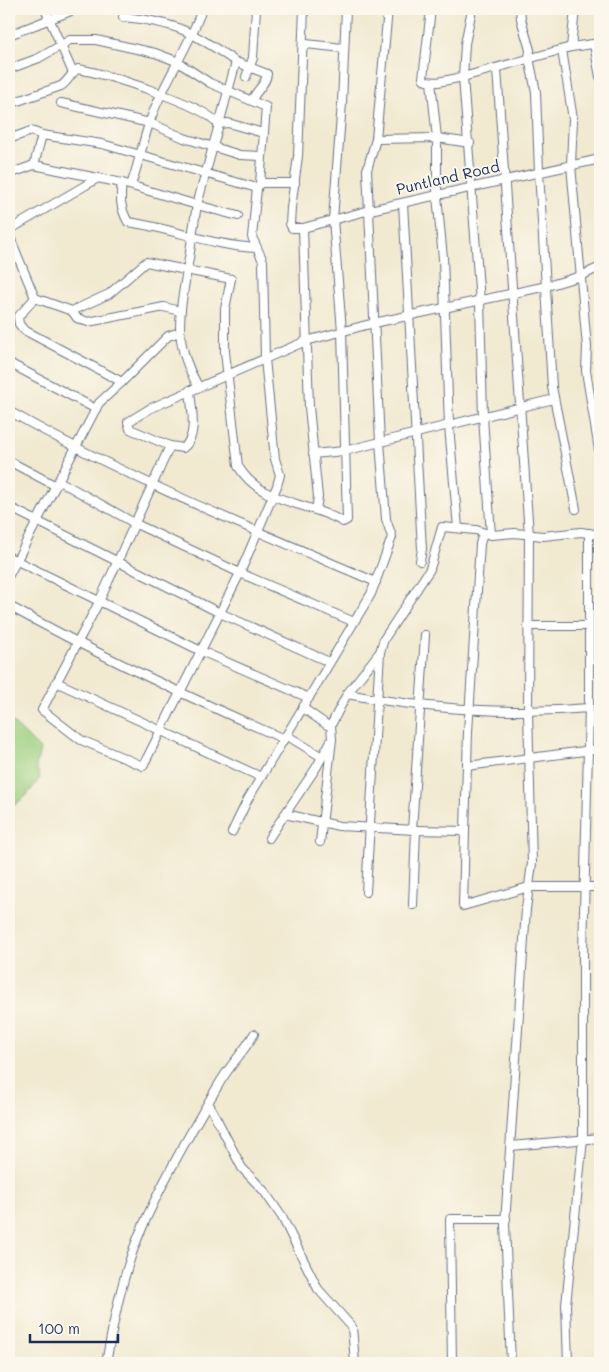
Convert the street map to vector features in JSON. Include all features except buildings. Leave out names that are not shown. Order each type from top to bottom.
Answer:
[{"type":"street","points":[[45,9],[74,73]]},
{"type":"street","points":[[9,35],[76,9]]},
{"type":"street","points":[[131,185],[150,123],[176,61],[193,33],[202,9]]},
{"type":"street","points":[[246,77],[253,58],[256,9]]},
{"type":"street","points":[[304,9],[295,184],[290,224],[296,229],[303,228],[306,341],[313,454],[318,497],[316,510]]},
{"type":"street","points":[[72,311],[109,294],[146,262],[231,279],[224,309],[227,374],[238,466],[244,475],[273,497],[316,510],[343,522],[347,520],[342,331],[333,219],[342,103],[346,9]]},
{"type":"street","points":[[232,832],[261,777],[376,582],[392,537],[386,519],[380,442],[367,170],[376,139],[388,9]]},
{"type":"street","points":[[431,9],[423,78],[431,82],[497,69],[571,47],[597,44],[600,77]]},
{"type":"street","points":[[472,9],[465,44],[463,77],[470,143],[470,188],[480,302],[487,534],[480,544],[467,766],[463,906],[529,887],[600,887]]},
{"type":"street","points":[[520,9],[521,20],[530,50],[529,58],[536,92],[539,172],[554,399],[576,509]]},
{"type":"street","points":[[571,47],[575,9]]},
{"type":"street","points":[[123,17],[176,25],[193,33],[236,62],[267,74],[267,80],[255,92],[252,100]]},
{"type":"street","points":[[9,69],[56,50],[61,44],[70,40],[96,40],[155,53],[176,61],[227,92],[252,100],[266,107],[252,237],[263,261],[265,360],[275,459],[280,475],[273,497],[240,573],[143,766],[80,740],[42,710],[99,602],[170,446]]},
{"type":"street","points":[[303,48],[307,44],[343,48]]},
{"type":"street","points":[[562,50],[573,119],[571,165],[587,347],[586,371],[600,456]]},
{"type":"street","points":[[198,386],[187,366],[180,332],[180,311],[197,205],[236,62]]},
{"type":"street","points":[[9,104],[61,86],[78,69],[162,95],[213,117],[218,124]]},
{"type":"street","points":[[497,69],[506,179],[518,409],[529,535],[528,711],[532,863],[506,1219],[505,1259],[511,1363]]},
{"type":"street","points":[[431,82],[437,138],[437,196],[445,307],[449,426],[458,528]]},
{"type":"street","points":[[61,103],[150,123],[240,156],[261,156]]},
{"type":"street","points":[[218,124],[228,123],[263,133]]},
{"type":"street","points":[[9,139],[30,132],[102,144],[205,173],[259,185],[295,184]]},
{"type":"street","points":[[34,165],[42,135]]},
{"type":"street","points":[[376,139],[437,138],[470,143]]},
{"type":"street","name":"Puntland Road","points":[[303,228],[370,210],[600,159]]},
{"type":"street","points":[[9,174],[34,165],[122,182],[238,216]]},
{"type":"street","points":[[9,230],[98,178]]},
{"type":"street","points":[[122,182],[120,197],[122,211],[128,222],[159,227],[192,237],[257,248]]},
{"type":"street","points":[[403,203],[417,434],[422,549],[420,561]]},
{"type":"street","points":[[9,235],[35,298],[72,311],[77,318],[88,322],[164,307],[180,311]]},
{"type":"street","points":[[190,390],[193,430],[192,438],[183,448],[170,446],[130,429],[128,422],[151,408],[198,386],[265,360],[306,341],[374,323],[445,307],[480,302],[511,292],[547,286],[581,276],[600,267]]},
{"type":"street","points":[[35,298],[18,317],[19,324],[24,330],[122,382]]},
{"type":"street","points":[[9,575],[13,559],[38,520],[105,396],[122,382],[168,336],[180,332]]},
{"type":"street","points":[[9,363],[96,410]]},
{"type":"street","points":[[313,454],[344,451],[554,399]]},
{"type":"street","points":[[9,412],[76,450],[258,532],[376,582]]},
{"type":"street","points":[[9,461],[240,573],[354,622]]},
{"type":"street","points":[[9,507],[220,613],[329,662]]},
{"type":"street","points":[[366,892],[368,828],[380,652],[384,639],[430,569],[442,527],[487,534],[589,533],[600,535]]},
{"type":"street","points":[[568,1363],[566,1305],[583,1139],[585,887],[589,708],[589,533]]},
{"type":"street","points":[[13,559],[200,651],[309,698]]},
{"type":"street","points":[[9,606],[78,643],[180,693],[285,737],[322,757]]},
{"type":"street","points":[[528,626],[589,626]]},
{"type":"street","points":[[413,905],[414,830],[425,635]]},
{"type":"street","points":[[320,842],[332,739],[331,725],[347,694],[380,652]]},
{"type":"street","points":[[56,682],[159,732],[261,777]]},
{"type":"street","points":[[347,694],[377,700],[470,709],[528,711],[589,708]]},
{"type":"street","points":[[303,708],[327,725],[331,725]]},
{"type":"street","points":[[269,838],[332,739]]},
{"type":"street","points":[[467,766],[600,749]]},
{"type":"street","points":[[285,814],[322,823],[368,828],[465,831]]},
{"type":"street","points":[[106,1363],[121,1291],[139,1235],[220,1082],[244,1052],[254,1034]]},
{"type":"street","points":[[208,1104],[242,1168],[264,1191],[282,1217],[318,1289],[352,1327],[355,1363]]},
{"type":"street","points":[[511,1146],[600,1138]]},
{"type":"street","points":[[452,1363],[450,1218],[506,1219]]},
{"type":"green space","points":[[9,719],[40,749],[36,766],[40,778],[26,796],[9,809]]}]
